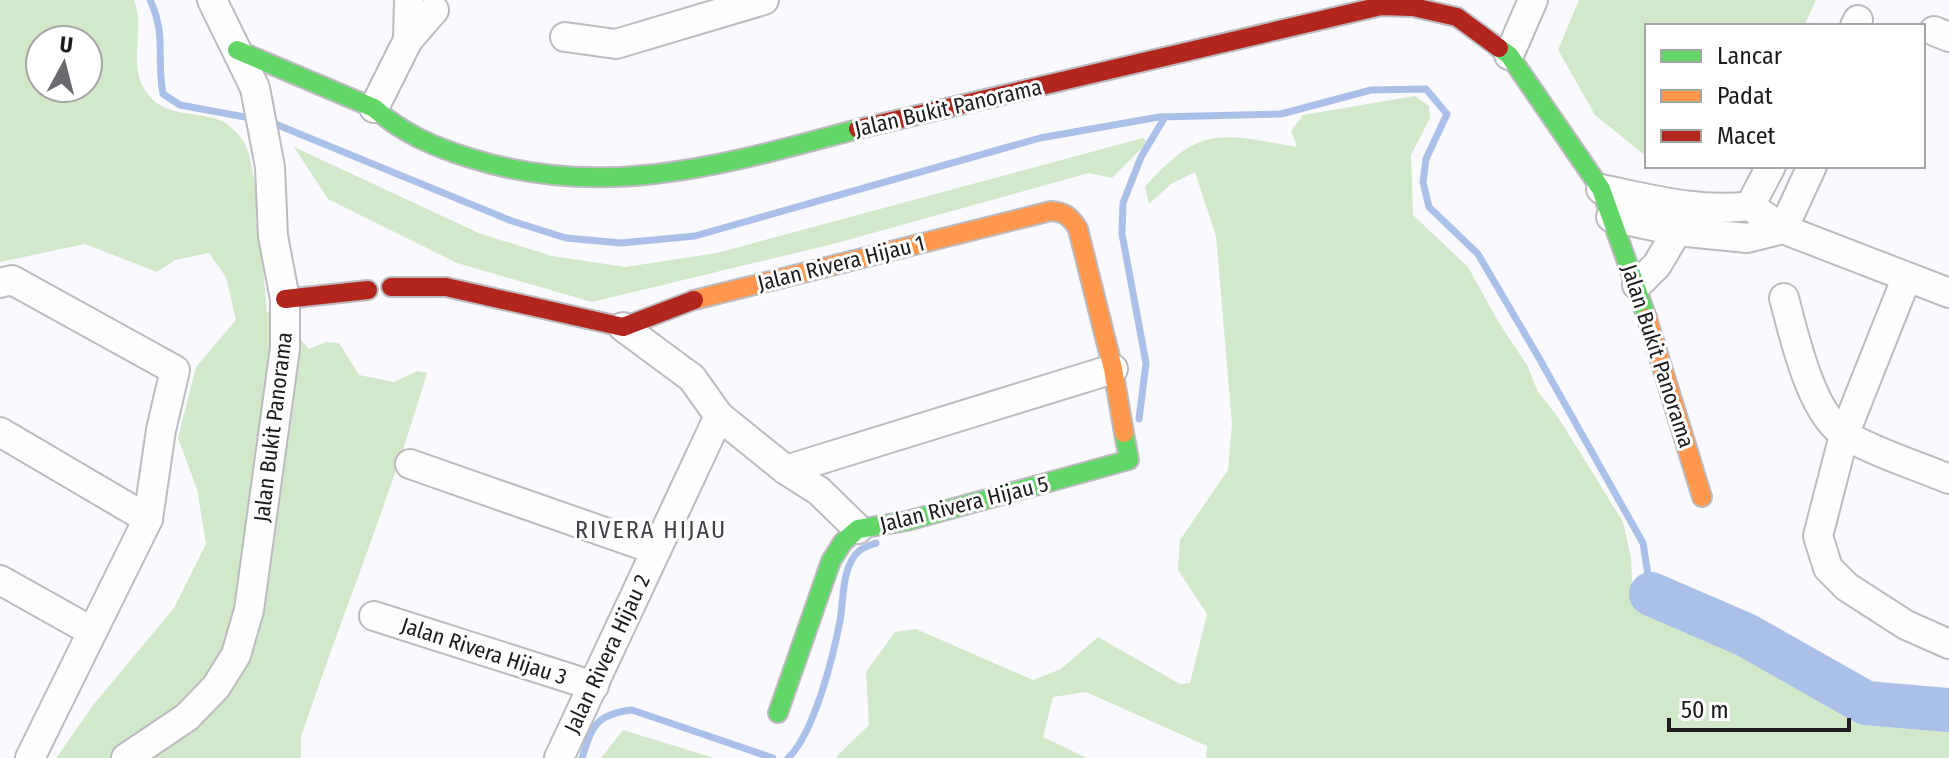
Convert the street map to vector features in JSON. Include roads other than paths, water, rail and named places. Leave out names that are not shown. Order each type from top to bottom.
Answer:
[{"type":"street","name":"Jalan Bukit Panorama","points":[[126,758],[187,717],[216,687],[245,632],[285,348],[285,299],[273,236],[270,167],[255,88],[212,0]]},
{"type":"street","points":[[565,37],[616,44],[764,0]]},
{"type":"street","points":[[1509,55],[1533,0]]},
{"type":"street","points":[[374,108],[422,5]]},
{"type":"street","name":"Jalan Bukit Panorama","points":[[237,50],[374,108],[387,124],[478,161],[539,176],[604,181],[674,172],[780,149],[903,117],[1381,6],[1413,7],[1457,17],[1509,55],[1601,189],[1637,285],[1702,497]]},
{"type":"street","points":[[1750,206],[1770,168]]},
{"type":"street","points":[[1783,229],[1811,168]]},
{"type":"street","points":[[1601,189],[1681,205],[1730,209],[1750,206],[1783,229],[1906,279],[1949,293]]},
{"type":"street","name":"Jalan Rivera Hijau 1","points":[[623,327],[689,301],[1051,211],[1062,211]]},
{"type":"street","name":"Jalan Rivera Hijau 5","points":[[778,713],[831,561],[843,542],[858,529],[907,521],[1129,460],[1113,369],[1078,229],[1072,217],[1062,211]]},
{"type":"street","points":[[1611,217],[1677,231],[1747,238],[1783,229]]},
{"type":"street","points":[[1637,285],[1657,265],[1677,231]]},
{"type":"street","points":[[1906,279],[1844,435],[1818,536],[1828,568],[1847,587],[1906,625],[1949,644]]},
{"type":"street","points":[[0,283],[12,280],[175,370],[161,430],[148,519],[30,758]]},
{"type":"street","points":[[391,287],[446,287],[623,327],[692,378],[719,416],[786,470],[819,491],[858,529]]},
{"type":"street","points":[[285,299],[368,290]]},
{"type":"street","points":[[1784,298],[1800,356],[1816,396],[1844,435],[1949,479]]},
{"type":"street","points":[[786,470],[1113,369]]},
{"type":"street","name":"Jalan Rivera Hijau 2","points":[[559,758],[719,416]]},
{"type":"street","points":[[0,432],[148,519]]},
{"type":"street","name":"Jalan Rivera Hijau 2","points":[[410,464],[656,550]]},
{"type":"street","points":[[0,580],[91,631]]},
{"type":"street","name":"Jalan Rivera Hijau 3","points":[[374,616],[594,686]]},
{"type":"waterway","points":[[150,0],[160,36],[163,94],[180,105],[256,119]]},
{"type":"waterway","points":[[268,121],[512,221],[566,238],[621,243],[695,236],[1040,138],[1159,117],[1281,114],[1371,90],[1426,89],[1447,114],[1426,159],[1423,182],[1429,207],[1478,254],[1539,358],[1643,543],[1651,594]]},
{"type":"waterway","points":[[1139,419],[1146,363],[1122,234],[1123,203],[1141,157],[1165,117]]},
{"type":"waterway","points":[[788,758],[806,732],[821,694],[837,636],[849,566],[861,550],[876,543]]},
{"type":"waterway","points":[[1651,594],[1746,635],[1866,703],[1949,710]]},
{"type":"waterway","points":[[582,758],[597,724],[610,715],[632,710],[773,758]]},
{"type":"district","name":"RIVERA HIJAU","points":[[651,530]]}]
